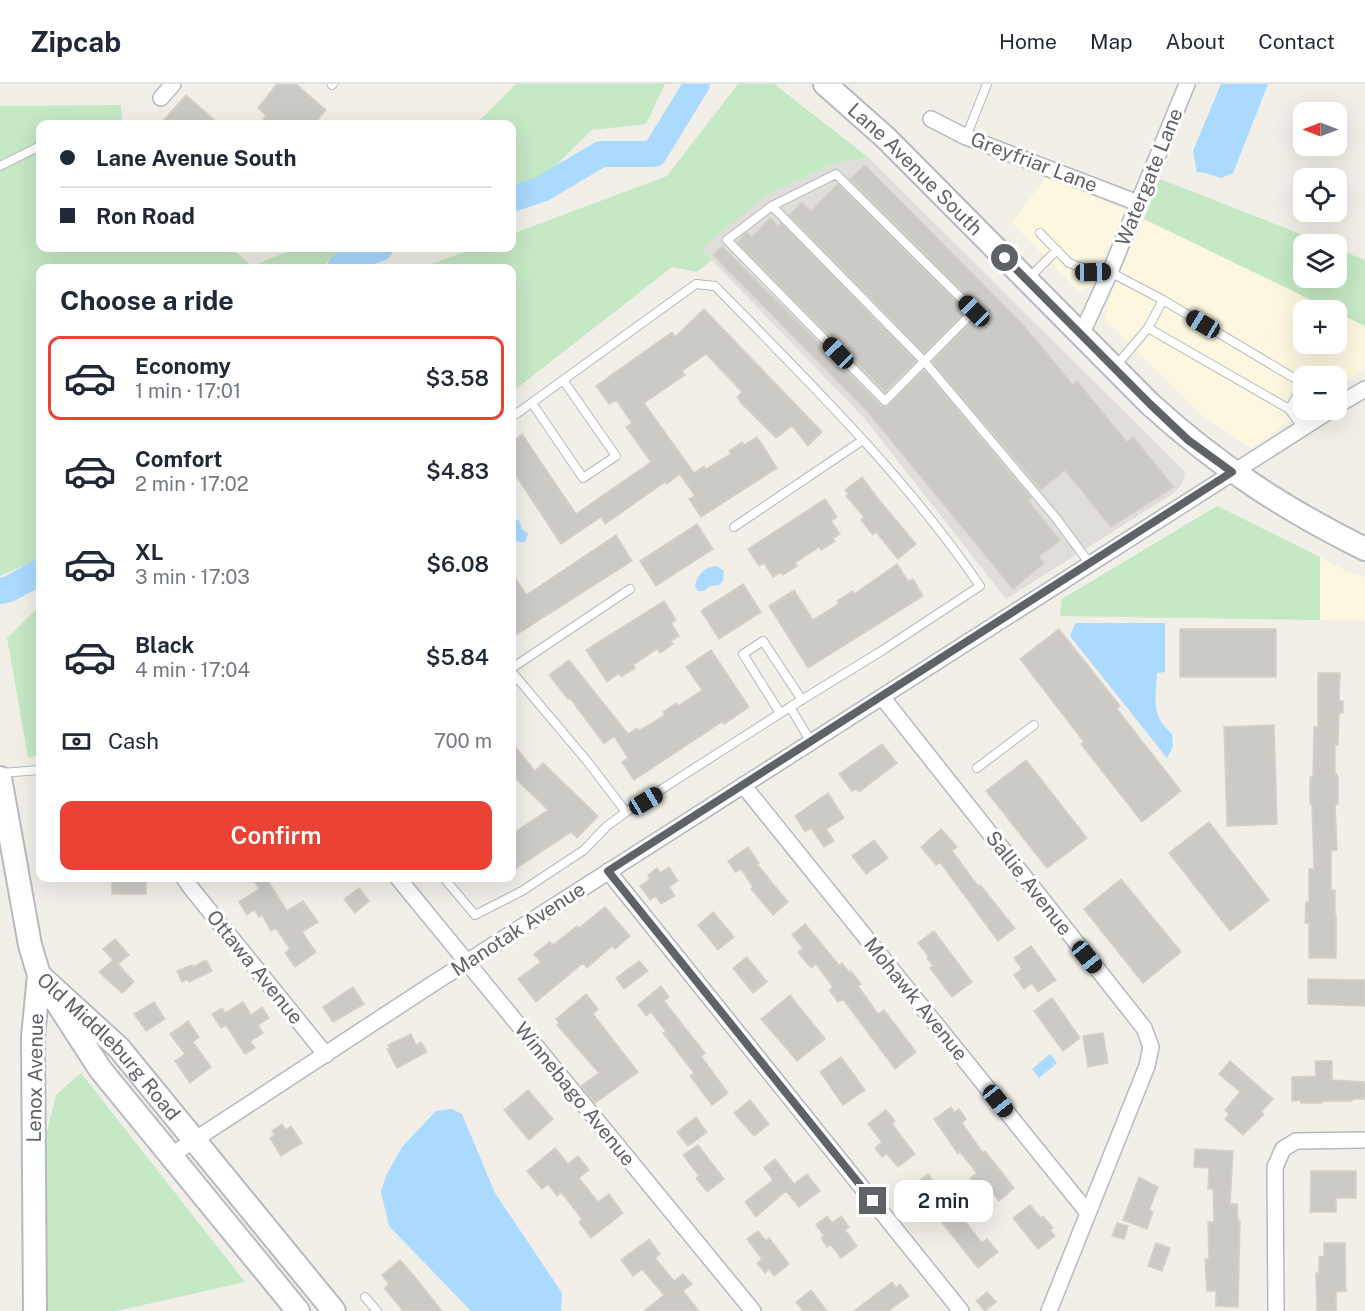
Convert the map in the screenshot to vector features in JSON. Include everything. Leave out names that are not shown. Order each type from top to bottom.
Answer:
[{"type":"main road","name":"Lane Avenue South","points":[[825,84],[886,138],[1188,440],[1274,500],[1365,549]]},
{"type":"main road","name":"Lenox Avenue","points":[[1,786],[28,935],[39,975],[33,1037],[35,1311]]},
{"type":"main road","name":"Old Middleburg Road","points":[[39,975],[119,1048],[334,1311]]},
{"type":"main road","name":"Old Middleburg Road","points":[[39,975],[100,1069],[298,1311]]},
{"type":"street","points":[[161,98],[173,84]]},
{"type":"street","name":"Watergate Lane","points":[[1081,335],[1110,272],[1187,84]]},
{"type":"street","name":"Greyfriar Lane","points":[[931,119],[966,137],[1138,203]]},
{"type":"street","points":[[1347,400],[1365,389]]},
{"type":"street","name":"Manotak Avenue","points":[[170,1156],[608,871],[1314,420]]},
{"type":"street","name":"Sallie Avenue","points":[[882,697],[1144,1028],[1151,1047],[1148,1066],[1049,1311]]},
{"type":"street","name":"Mohawk Avenue","points":[[743,785],[1089,1213]]},
{"type":"street","points":[[608,871],[961,1311]]},
{"type":"street","name":"Ottawa Avenue","points":[[187,882],[326,1055]]},
{"type":"street","name":"Winnebago Avenue","points":[[402,882],[753,1311]]},
{"type":"street","points":[[1276,1311],[1275,1167],[1283,1149],[1296,1141],[1365,1140]]},
{"type":"lane","points":[[966,137],[987,84]]},
{"type":"lane","points":[[0,166],[36,148]]},
{"type":"lane","points":[[836,174],[974,311],[885,401],[727,240],[772,206],[836,174]]},
{"type":"lane","points":[[772,206],[924,361],[1056,518],[1090,564]]},
{"type":"lane","points":[[1040,233],[1068,263],[1093,272],[1110,272],[1163,300],[1293,377]]},
{"type":"lane","points":[[1027,280],[1057,250]]},
{"type":"lane","points":[[447,882],[475,915],[522,891],[584,850],[607,826],[626,812],[980,586],[956,550],[863,440],[716,285],[696,284],[516,414]]},
{"type":"lane","points":[[1114,368],[1148,328],[1163,300]]},
{"type":"lane","points":[[1148,328],[1289,409],[1302,427]]},
{"type":"lane","points":[[532,403],[583,478],[616,456],[563,380]]},
{"type":"lane","points":[[1289,409],[1293,402]]},
{"type":"lane","points":[[734,527],[863,440]]},
{"type":"lane","points":[[516,667],[630,589]]},
{"type":"lane","points":[[780,713],[743,654],[763,641],[802,700]]},
{"type":"lane","points":[[516,675],[626,812]]},
{"type":"lane","points":[[790,707],[811,742]]},
{"type":"lane","points":[[977,768],[1034,725]]},
{"type":"lane","points":[[1,786],[36,772]]},
{"type":"lane","points":[[365,1297],[377,1311]]},
{"type":"shaded area","points":[[869,158],[1185,472],[1183,482],[1174,493],[1006,599],[865,419],[700,248],[767,195],[836,163]]},
{"type":"shaded area","points":[[1046,177],[1125,210],[1092,286],[1080,292],[1012,223]]},
{"type":"shaded area","points":[[1144,219],[1313,300],[1293,300],[1293,354],[1347,354],[1347,317],[1365,326],[1365,368],[1347,381],[1347,366],[1293,366],[1293,419],[1251,448],[1199,413],[1104,319],[1112,291]]},
{"type":"shaded area","points":[[1320,557],[1365,577],[1365,621],[1320,620]]},
{"type":"green space","points":[[516,84],[665,84],[646,124],[592,130],[545,176],[516,187],[516,120],[480,120]]},
{"type":"green space","points":[[738,84],[774,84],[869,158],[836,163],[767,195],[701,248],[712,260],[697,272],[672,267],[516,389],[516,264],[431,264],[465,252],[516,252],[516,233],[667,176]]},
{"type":"green space","points":[[121,105],[122,120],[36,120],[36,252],[236,252],[250,264],[36,264],[36,559],[0,576],[0,106]]},
{"type":"green space","points":[[1160,179],[1300,234],[1293,234],[1293,288],[1347,288],[1347,253],[1365,260],[1365,326],[1347,317],[1347,300],[1311,300],[1144,219]]},
{"type":"green space","points":[[286,252],[340,252],[325,264],[257,264]]},
{"type":"green space","points":[[1217,506],[1320,557],[1320,620],[1060,616],[1062,599]]},
{"type":"green space","points":[[36,610],[36,756],[28,757],[7,638]]},
{"type":"green space","points":[[81,1073],[245,1282],[117,1311],[47,1311],[42,1152],[56,1095]]},
{"type":"water","points":[[1221,84],[1268,84],[1233,173],[1221,178],[1197,172],[1193,151]]},
{"type":"water","points":[[516,520],[519,520],[522,529],[528,534],[525,542],[516,540]]},
{"type":"water","points":[[717,566],[724,571],[723,581],[704,591],[698,591],[695,586],[702,572]]},
{"type":"water","points":[[1076,623],[1165,623],[1165,672],[1157,673],[1156,707],[1160,720],[1172,734],[1173,746],[1167,758],[1070,636]]},
{"type":"water","points":[[1050,1054],[1057,1063],[1039,1078],[1032,1069]]},
{"type":"water","points":[[452,1109],[462,1114],[495,1193],[562,1293],[561,1311],[471,1311],[389,1226],[381,1192],[386,1176],[402,1147],[436,1111]]},
{"type":"building","points":[[277,84],[296,84],[326,110],[317,120],[264,120],[266,115],[258,108]]},
{"type":"building","points":[[186,95],[214,120],[164,120]]},
{"type":"building","points":[[865,165],[1025,327],[1073,385],[1077,381],[1127,442],[1133,437],[1174,487],[1111,527],[1065,470],[1041,490],[932,362],[978,315],[980,309],[850,179]]},
{"type":"building","points":[[838,184],[966,311],[924,353],[789,215],[802,202],[811,211]]},
{"type":"building","points":[[770,218],[778,226],[781,223],[916,361],[885,392],[737,242],[747,232],[752,237]]},
{"type":"building","points":[[722,246],[881,406],[889,405],[924,370],[1031,498],[1028,501],[1060,540],[1039,557],[1044,563],[1013,589],[867,411],[713,255]]},
{"type":"building","points":[[704,309],[822,432],[808,446],[792,426],[776,438],[741,403],[737,397],[742,392],[706,354],[682,371],[685,375],[644,403],[694,473],[704,466],[706,469],[731,454],[729,451],[742,442],[744,445],[757,437],[777,468],[701,517],[689,499],[695,496],[680,474],[605,524],[601,517],[561,544],[516,478],[516,439],[522,434],[576,514],[651,462],[626,427],[632,423],[616,400],[609,404],[596,386],[672,332],[675,337]]},
{"type":"building","points":[[862,477],[916,544],[898,559],[876,532],[873,535],[861,520],[864,517],[846,496],[849,494],[845,490]]},
{"type":"building","points":[[825,499],[837,517],[831,521],[840,534],[833,538],[835,541],[821,550],[819,547],[795,563],[797,566],[783,575],[781,572],[773,577],[764,563],[759,566],[748,549]]},
{"type":"building","points":[[697,524],[713,549],[656,586],[640,561]]},
{"type":"building","points":[[616,535],[632,561],[516,635],[516,579],[526,595]]},
{"type":"building","points":[[897,564],[908,581],[913,579],[923,596],[808,668],[769,606],[794,590],[813,620],[839,604],[837,601],[853,591],[854,594]]},
{"type":"building","points":[[743,584],[761,612],[719,639],[701,611]]},
{"type":"building","points":[[664,601],[676,620],[671,623],[679,636],[671,641],[673,644],[660,653],[657,649],[633,665],[635,668],[621,677],[619,673],[607,682],[586,650]]},
{"type":"building","points":[[1059,629],[1120,706],[1117,709],[1181,791],[1142,822],[1081,744],[1084,742],[1020,659]]},
{"type":"building","points":[[1180,629],[1276,629],[1276,677],[1180,677]]},
{"type":"building","points":[[711,650],[749,707],[724,724],[723,721],[634,780],[622,762],[628,758],[614,736],[604,744],[570,698],[568,699],[549,675],[569,660],[628,734],[637,728],[639,731],[665,715],[663,712],[676,703],[678,706],[702,690],[686,667]]},
{"type":"building","points":[[1318,673],[1340,673],[1339,701],[1343,701],[1343,713],[1339,713],[1338,745],[1335,745],[1335,774],[1338,778],[1338,804],[1335,804],[1337,850],[1331,850],[1331,890],[1335,890],[1336,958],[1309,958],[1309,923],[1305,923],[1306,902],[1309,902],[1309,869],[1314,869],[1310,777],[1313,777],[1314,727],[1318,727]]},
{"type":"building","points":[[1274,725],[1277,824],[1227,826],[1224,727]]},
{"type":"building","points":[[882,744],[897,763],[859,792],[856,789],[852,791],[839,774]]},
{"type":"building","points":[[516,748],[535,771],[543,763],[598,816],[577,838],[571,832],[516,868],[516,831],[548,810],[516,779]]},
{"type":"building","points":[[1026,760],[1087,838],[1047,868],[986,791]]},
{"type":"building","points":[[828,793],[844,818],[826,829],[834,841],[824,847],[811,828],[805,832],[795,816]]},
{"type":"building","points":[[1209,822],[1269,900],[1230,931],[1169,853]]},
{"type":"building","points":[[941,829],[957,847],[952,851],[978,886],[980,885],[1015,928],[998,941],[940,862],[936,865],[921,847]]},
{"type":"building","points":[[874,840],[888,858],[866,874],[852,856]]},
{"type":"building","points":[[748,847],[759,863],[757,864],[788,902],[773,915],[751,889],[753,887],[741,869],[735,872],[728,861]]},
{"type":"building","points":[[669,867],[678,881],[669,887],[675,896],[661,904],[656,896],[650,900],[640,886],[650,879],[648,875],[657,868],[660,873]]},
{"type":"building","points":[[1121,879],[1181,952],[1143,983],[1084,909]]},
{"type":"building","points":[[112,882],[146,882],[146,894],[112,894]]},
{"type":"building","points":[[255,882],[269,882],[287,911],[303,901],[318,922],[302,932],[316,952],[295,967],[285,953],[290,949],[276,928],[271,931],[262,915],[259,917],[254,910],[247,915],[239,902],[259,889]]},
{"type":"building","points":[[359,888],[369,901],[355,913],[344,899]]},
{"type":"building","points":[[605,907],[630,936],[615,949],[612,946],[587,968],[583,963],[536,1002],[518,979],[541,962],[534,954],[550,942],[553,945],[577,926],[579,928]]},
{"type":"building","points":[[713,912],[734,937],[718,950],[698,925]]},
{"type":"building","points":[[805,924],[839,965],[842,963],[849,972],[851,971],[861,984],[858,986],[878,1014],[884,1010],[916,1052],[895,1069],[843,999],[838,1002],[829,990],[833,987],[816,964],[811,968],[798,952],[803,948],[792,935]]},
{"type":"building","points":[[934,931],[972,982],[952,997],[930,968],[933,966],[927,958],[929,957],[918,943]]},
{"type":"building","points":[[115,939],[129,955],[118,964],[134,982],[122,993],[99,972],[113,960],[103,949]]},
{"type":"building","points":[[1031,946],[1056,980],[1038,992],[1032,983],[1024,989],[1014,975],[1022,969],[1014,958]]},
{"type":"building","points":[[747,957],[767,982],[753,993],[733,968]]},
{"type":"building","points":[[206,960],[212,971],[189,982],[187,979],[182,982],[177,971],[192,965],[193,967]]},
{"type":"building","points":[[639,961],[648,971],[624,989],[616,978]]},
{"type":"building","points":[[1308,979],[1365,980],[1365,1006],[1308,1004]]},
{"type":"building","points":[[661,986],[669,997],[664,1001],[705,1053],[701,1056],[728,1093],[712,1105],[690,1076],[694,1073],[663,1033],[666,1031],[651,1012],[646,1016],[638,1005]]},
{"type":"building","points":[[353,987],[364,1004],[333,1022],[323,1007]]},
{"type":"building","points":[[586,994],[598,1009],[593,1014],[638,1072],[595,1103],[581,1086],[599,1073],[557,1025],[559,1023],[556,1019]]},
{"type":"building","points":[[790,995],[825,1039],[797,1061],[761,1019]]},
{"type":"building","points":[[1052,998],[1080,1038],[1063,1051],[1034,1011]]},
{"type":"building","points":[[154,1002],[165,1019],[146,1031],[134,1014]]},
{"type":"building","points":[[243,1002],[251,1015],[262,1007],[269,1018],[258,1025],[263,1033],[250,1041],[255,1048],[245,1054],[226,1025],[221,1028],[212,1014],[222,1008],[225,1013]]},
{"type":"building","points":[[188,1021],[199,1037],[193,1042],[211,1067],[190,1083],[175,1061],[185,1054],[170,1034]]},
{"type":"building","points":[[1103,1033],[1108,1063],[1088,1067],[1083,1036]]},
{"type":"building","points":[[411,1034],[416,1045],[421,1042],[427,1052],[397,1068],[387,1049],[390,1048],[388,1045]]},
{"type":"building","points":[[841,1057],[865,1090],[843,1105],[820,1072]]},
{"type":"building","points":[[1230,1061],[1273,1099],[1261,1112],[1264,1114],[1243,1135],[1225,1119],[1229,1114],[1225,1110],[1240,1092],[1219,1074]]},
{"type":"building","points":[[1315,1061],[1332,1061],[1332,1080],[1365,1082],[1365,1099],[1322,1101],[1322,1103],[1292,1101],[1292,1077],[1316,1076]]},
{"type":"building","points":[[528,1090],[553,1119],[529,1140],[504,1110]]},
{"type":"building","points":[[750,1100],[769,1124],[754,1136],[734,1113]]},
{"type":"building","points":[[951,1107],[954,1112],[959,1109],[966,1119],[962,1123],[983,1153],[985,1151],[1014,1188],[999,1201],[987,1186],[980,1192],[970,1178],[977,1173],[960,1152],[958,1154],[934,1119]]},
{"type":"building","points":[[886,1110],[895,1121],[892,1124],[915,1154],[898,1167],[887,1154],[882,1157],[875,1148],[882,1142],[868,1124]]},
{"type":"building","points":[[696,1117],[707,1132],[688,1146],[677,1132]]},
{"type":"building","points":[[282,1124],[286,1130],[291,1126],[302,1143],[281,1156],[270,1138],[275,1135],[272,1131]]},
{"type":"building","points":[[698,1145],[724,1179],[707,1192],[696,1178],[699,1176],[683,1155]]},
{"type":"building","points":[[555,1148],[568,1164],[578,1156],[589,1170],[579,1178],[598,1202],[609,1194],[623,1213],[591,1238],[579,1222],[582,1219],[561,1192],[557,1196],[548,1184],[542,1189],[527,1171]]},
{"type":"building","points":[[1195,1149],[1233,1151],[1230,1204],[1237,1204],[1238,1221],[1240,1221],[1238,1307],[1216,1306],[1216,1291],[1207,1291],[1205,1259],[1209,1259],[1208,1222],[1214,1222],[1213,1189],[1208,1189],[1209,1168],[1194,1167]]},
{"type":"building","points":[[775,1159],[794,1184],[807,1174],[820,1191],[799,1207],[786,1191],[756,1217],[745,1202],[773,1180],[764,1168]]},
{"type":"building","points":[[1311,1171],[1356,1171],[1356,1198],[1336,1198],[1336,1212],[1310,1212]]},
{"type":"building","points":[[928,1174],[982,1243],[987,1239],[998,1252],[978,1268],[913,1186]]},
{"type":"building","points":[[1139,1177],[1158,1187],[1149,1210],[1153,1212],[1147,1229],[1123,1220]]},
{"type":"building","points":[[1030,1205],[1053,1228],[1050,1230],[1055,1236],[1038,1249],[1013,1218]]},
{"type":"building","points":[[827,1216],[832,1223],[841,1216],[849,1227],[845,1230],[857,1246],[841,1258],[831,1245],[827,1247],[821,1238],[824,1236],[816,1225]]},
{"type":"building","points":[[1117,1223],[1128,1226],[1124,1239],[1112,1236]]},
{"type":"building","points":[[758,1231],[766,1241],[769,1238],[789,1264],[774,1276],[769,1269],[765,1273],[757,1263],[762,1259],[747,1239]]},
{"type":"building","points":[[649,1239],[660,1254],[655,1258],[674,1281],[683,1274],[692,1284],[683,1291],[699,1311],[644,1311],[664,1295],[642,1269],[633,1276],[621,1260]]},
{"type":"building","points":[[1156,1243],[1170,1248],[1162,1271],[1148,1266]]},
{"type":"building","points":[[1324,1243],[1345,1243],[1346,1291],[1336,1292],[1336,1311],[1317,1311],[1316,1273],[1319,1273],[1319,1257],[1324,1256]]},
{"type":"building","points":[[400,1260],[442,1311],[403,1311],[384,1288],[389,1284],[382,1275]]},
{"type":"building","points":[[892,1282],[896,1288],[900,1284],[909,1296],[888,1311],[854,1311]]},
{"type":"building","points":[[811,1290],[827,1311],[803,1311],[796,1302]]},
{"type":"building","points":[[987,1292],[996,1302],[985,1311],[976,1301]]},
{"type":"waterway","points":[[516,198],[542,189],[601,154],[654,154],[697,84]]},
{"type":"waterway","points":[[344,264],[348,260],[369,252]]},
{"type":"waterway","points":[[0,591],[9,589],[36,574]]},
{"type":"route","points":[[873,1201],[608,871],[1232,472],[1188,440],[1005,258]]}]
